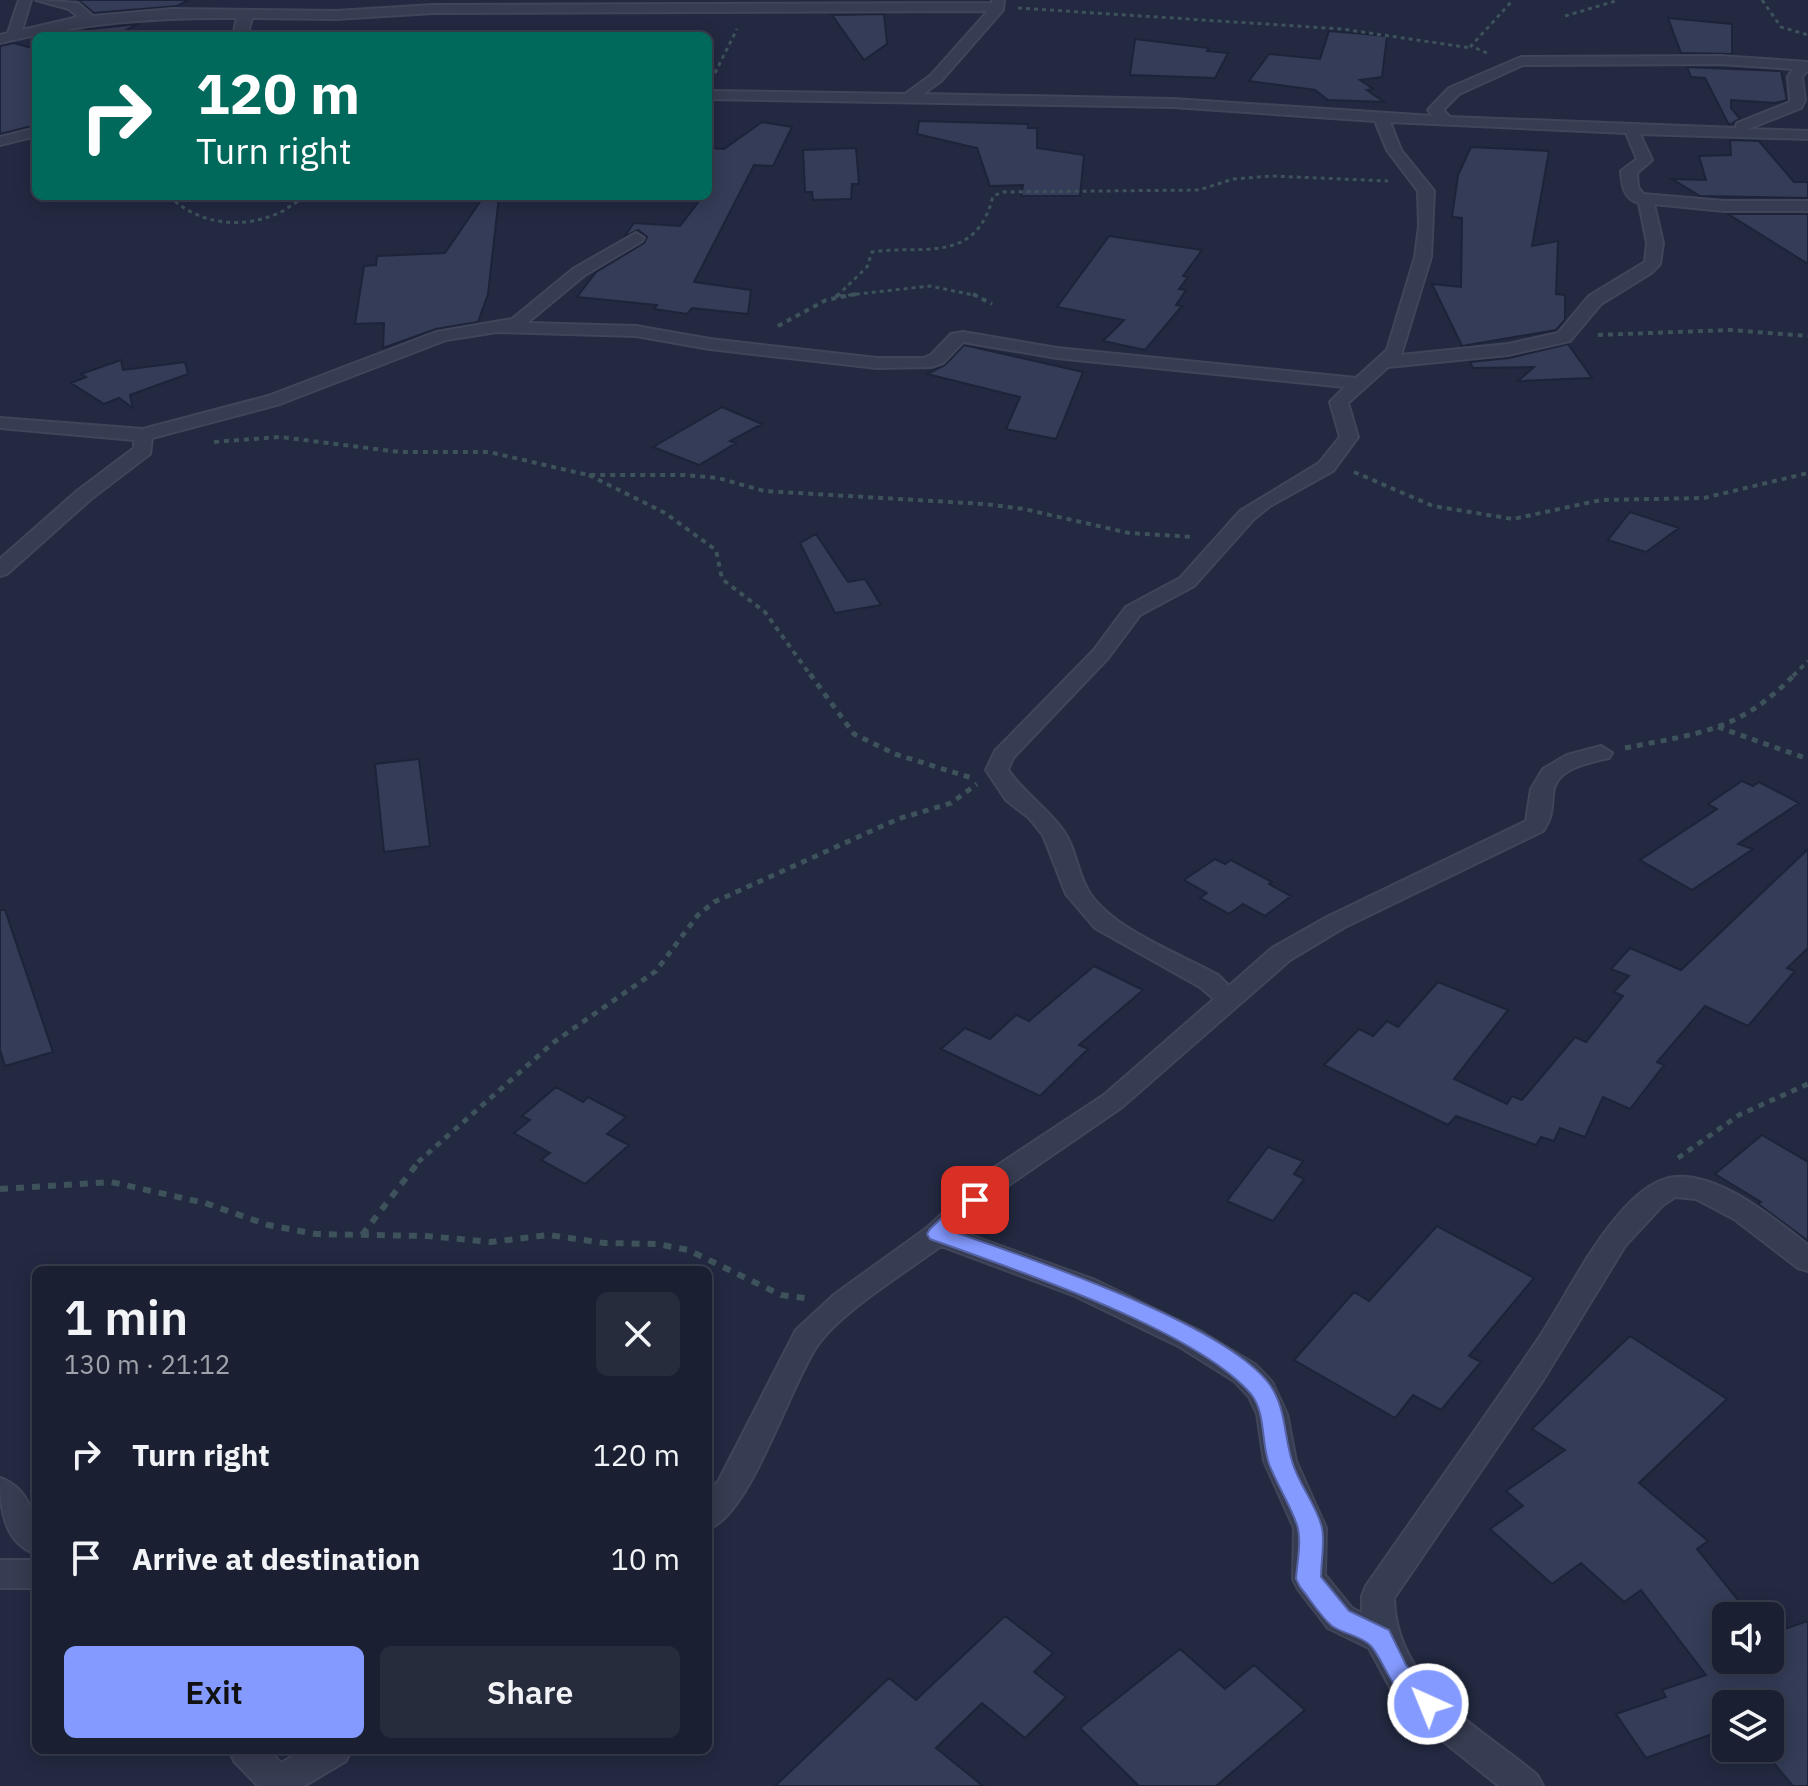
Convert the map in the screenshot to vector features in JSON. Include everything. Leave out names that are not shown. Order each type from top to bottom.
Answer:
[{"type":"street","points":[[7,37],[25,0]]},
{"type":"street","points":[[42,0],[73,6],[89,19]]},
{"type":"street","points":[[7,37],[89,19],[240,13],[336,15],[433,9],[998,4]]},
{"type":"street","points":[[910,97],[936,78],[998,4]]},
{"type":"street","points":[[240,13],[246,19],[241,32]]},
{"type":"street","points":[[1446,121],[1435,110],[1454,91],[1509,64],[1535,60],[1720,60],[1805,66]]},
{"type":"street","points":[[1733,131],[1796,105],[1795,77],[1805,66]]},
{"type":"street","points":[[712,95],[1173,103],[1446,121],[1808,135]]},
{"type":"street","points":[[1229,999],[1209,981],[1104,923],[1078,894],[1054,834],[1037,813],[1014,795],[997,770],[1003,756],[1101,654],[1133,611],[1187,582],[1263,502],[1313,476],[1337,454],[1349,437],[1339,402],[1357,383],[1388,362],[1400,341],[1423,257],[1427,226],[1426,191],[1394,150],[1392,138],[1380,117]]},
{"type":"street","points":[[1631,129],[1645,160],[1634,164],[1629,171],[1630,188],[1638,198],[1724,206],[1808,206]]},
{"type":"street","points":[[0,141],[32,133]]},
{"type":"street","points":[[1388,362],[1543,344],[1569,334],[1596,298],[1652,268],[1657,258],[1656,246],[1646,201]]},
{"type":"street","points":[[503,328],[517,323],[579,272],[636,238]]},
{"type":"street","points":[[0,423],[143,435],[274,400],[442,336],[503,328],[636,331],[710,344],[877,363],[925,363],[937,359],[957,338],[963,337],[1057,353],[1357,383]]},
{"type":"street","points":[[0,570],[84,495],[143,450],[143,435]]},
{"type":"street","points":[[712,1511],[730,1489],[806,1338],[845,1302],[938,1234],[993,1182],[1113,1101],[1281,954],[1336,922],[1535,826],[1542,816],[1542,789],[1547,778],[1576,759],[1601,753]]},
{"type":"street","points":[[1525,1786],[1428,1704],[1397,1672],[1380,1638],[1375,1616],[1378,1596],[1553,1340],[1625,1226],[1673,1187],[1695,1189],[1720,1199],[1763,1223],[1808,1261]]},
{"type":"street","points":[[938,1234],[1085,1288],[1190,1339],[1245,1373],[1261,1390],[1272,1414],[1280,1461],[1310,1528],[1309,1579],[1340,1618],[1380,1638]]},
{"type":"street","points":[[0,1491],[32,1535]]},
{"type":"street","points":[[0,1574],[32,1574]]},
{"type":"street","points":[[250,1754],[280,1785],[328,1754]]},
{"type":"path","points":[[1471,48],[1513,0]]},
{"type":"path","points":[[1565,16],[1619,0]]},
{"type":"path","points":[[1762,0],[1781,27],[1808,35]]},
{"type":"path","points":[[998,4],[1342,29],[1535,60]]},
{"type":"path","points":[[712,79],[738,25],[720,8]]},
{"type":"path","points":[[836,297],[867,267],[872,252],[931,251],[963,238],[985,223],[993,196],[1003,192],[1199,190],[1233,179],[1272,176],[1421,183]]},
{"type":"path","points":[[172,200],[180,210],[199,220],[224,221],[277,214],[301,200]]},
{"type":"path","points":[[775,327],[790,324],[820,302],[836,297],[926,285],[978,295],[992,304]]},
{"type":"path","points":[[1569,334],[1744,330],[1808,336]]},
{"type":"path","points":[[209,441],[280,437],[399,452],[489,452],[588,475],[718,478],[764,491],[1024,509],[1083,525],[1129,533],[1170,537],[1232,534]]},
{"type":"path","points":[[1337,454],[1352,471],[1433,506],[1513,519],[1601,500],[1704,498],[1808,473]]},
{"type":"path","points":[[362,1235],[423,1156],[565,1034],[656,971],[698,915],[714,902],[898,819],[951,803],[981,781],[895,754],[854,734],[765,612],[722,579],[716,550],[665,513],[588,475]]},
{"type":"path","points":[[1601,753],[1717,726],[1749,715],[1772,698],[1808,661]]},
{"type":"path","points":[[1717,726],[1808,759]]},
{"type":"path","points":[[1673,1187],[1677,1160],[1718,1125],[1769,1098],[1808,1084]]},
{"type":"path","points":[[0,1189],[111,1182],[205,1203],[268,1225],[316,1234],[491,1242],[549,1235],[604,1243],[657,1244],[688,1250],[781,1295],[845,1302]]},
{"type":"building","points":[[78,0],[189,0],[177,6],[94,13]]},
{"type":"building","points":[[884,14],[887,44],[864,60],[832,15]]},
{"type":"building","points":[[1668,18],[1732,24],[1732,54],[1681,53]]},
{"type":"building","points":[[139,24],[122,32],[78,32]]},
{"type":"building","points":[[1329,31],[1387,36],[1382,77],[1360,80],[1373,89],[1367,90],[1384,102],[1328,100],[1315,90],[1249,81],[1269,54],[1320,59]]},
{"type":"building","points":[[1135,39],[1228,53],[1215,78],[1130,75]]},
{"type":"building","points":[[14,43],[32,48],[32,126],[0,134],[0,46]]},
{"type":"building","points":[[1687,67],[1781,71],[1787,100],[1775,103],[1731,100],[1731,108],[1740,119],[1729,125],[1705,78],[1691,77]]},
{"type":"building","points":[[919,121],[1028,124],[1028,128],[1037,128],[1037,148],[1084,155],[1080,196],[1021,196],[1023,185],[990,186],[977,148],[917,134]]},
{"type":"building","points":[[762,122],[792,127],[773,166],[754,165],[694,282],[751,290],[748,314],[692,308],[687,314],[654,309],[657,305],[577,297],[596,272],[644,243],[647,237],[638,230],[624,237],[634,223],[680,226],[700,200],[712,200],[712,148],[724,149]]},
{"type":"building","points":[[1730,140],[1759,141],[1794,182],[1808,182],[1808,198],[1700,196],[1672,179],[1706,180],[1699,156],[1731,155]]},
{"type":"building","points":[[1471,147],[1549,151],[1532,246],[1558,241],[1556,294],[1565,295],[1565,320],[1556,330],[1462,346],[1432,284],[1461,287],[1462,218],[1452,217],[1458,175]]},
{"type":"building","points":[[856,148],[859,184],[852,184],[851,199],[813,200],[812,192],[805,192],[803,150]]},
{"type":"building","points":[[481,200],[499,200],[488,294],[478,322],[436,329],[383,348],[384,323],[355,324],[364,266],[376,265],[377,256],[445,253]]},
{"type":"building","points":[[1728,214],[1808,214],[1808,264]]},
{"type":"building","points":[[1109,236],[1202,250],[1183,276],[1188,277],[1179,289],[1186,290],[1176,305],[1182,306],[1145,350],[1103,341],[1124,320],[1057,307]]},
{"type":"building","points":[[1568,344],[1592,378],[1518,381],[1534,367],[1473,368],[1470,362],[1509,358]]},
{"type":"building","points":[[964,345],[1083,372],[1056,439],[1006,429],[1020,397],[927,374],[945,365]]},
{"type":"building","points":[[121,360],[123,370],[185,362],[188,374],[130,395],[133,408],[119,398],[104,404],[71,383],[86,377],[81,374]]},
{"type":"building","points":[[722,407],[762,424],[730,441],[736,443],[699,465],[653,447]]},
{"type":"building","points":[[1630,512],[1679,528],[1646,552],[1608,540]]},
{"type":"building","points":[[816,534],[848,582],[865,579],[881,605],[835,613],[800,543]]},
{"type":"building","points":[[419,759],[430,846],[384,852],[375,764]]},
{"type":"building","points":[[1742,781],[1753,786],[1759,782],[1799,803],[1738,844],[1753,849],[1692,890],[1640,860],[1717,809],[1708,804]]},
{"type":"building","points":[[1808,849],[1808,948],[1787,968],[1795,971],[1748,1026],[1705,1006],[1657,1062],[1664,1065],[1630,1109],[1603,1097],[1585,1137],[1560,1128],[1554,1141],[1541,1137],[1536,1145],[1456,1116],[1448,1125],[1324,1065],[1359,1029],[1373,1036],[1387,1021],[1398,1027],[1438,982],[1508,1010],[1454,1079],[1507,1104],[1512,1096],[1522,1100],[1575,1037],[1586,1042],[1623,996],[1614,992],[1629,976],[1611,969],[1630,948],[1681,970]]},
{"type":"building","points":[[1215,859],[1225,864],[1231,860],[1291,896],[1265,916],[1243,904],[1229,914],[1200,898],[1207,893],[1184,880]]},
{"type":"building","points":[[0,910],[5,910],[53,1052],[5,1066],[0,1050]]},
{"type":"building","points":[[1094,966],[1143,990],[1079,1045],[1088,1049],[1040,1096],[941,1049],[965,1028],[990,1039],[1016,1015],[1029,1021]]},
{"type":"building","points":[[556,1087],[583,1102],[588,1097],[626,1117],[607,1134],[629,1145],[585,1184],[541,1160],[550,1153],[514,1133],[530,1120],[522,1116]]},
{"type":"building","points":[[1762,1135],[1808,1162],[1808,1241],[1758,1204],[1761,1202],[1715,1174]]},
{"type":"building","points":[[1268,1147],[1303,1161],[1294,1174],[1304,1179],[1273,1221],[1227,1201]]},
{"type":"building","points":[[1437,1226],[1534,1278],[1469,1356],[1481,1362],[1441,1410],[1413,1395],[1395,1418],[1294,1360],[1354,1292],[1369,1301]]},
{"type":"building","points":[[1630,1336],[1727,1399],[1639,1483],[1708,1541],[1697,1549],[1740,1602],[1712,1602],[1712,1674],[1784,1674],[1784,1629],[1808,1621],[1808,1786],[1793,1786],[1773,1762],[1784,1762],[1784,1690],[1712,1690],[1712,1734],[1646,1758],[1616,1714],[1666,1697],[1662,1690],[1706,1675],[1641,1590],[1624,1602],[1581,1563],[1552,1584],[1490,1529],[1523,1506],[1506,1491],[1565,1450],[1532,1429]]},
{"type":"building","points":[[1005,1616],[1053,1653],[1034,1672],[1066,1697],[1025,1738],[982,1703],[936,1748],[983,1786],[775,1786],[889,1678],[916,1700]]},
{"type":"building","points":[[1180,1649],[1225,1689],[1254,1665],[1305,1710],[1216,1786],[1139,1786],[1080,1728]]},
{"type":"route","points":[[975,1200],[938,1234],[1085,1288],[1148,1317],[1224,1358],[1261,1390],[1272,1414],[1280,1461],[1310,1528],[1309,1579],[1318,1595],[1340,1618],[1380,1638],[1397,1672],[1428,1704]]}]
